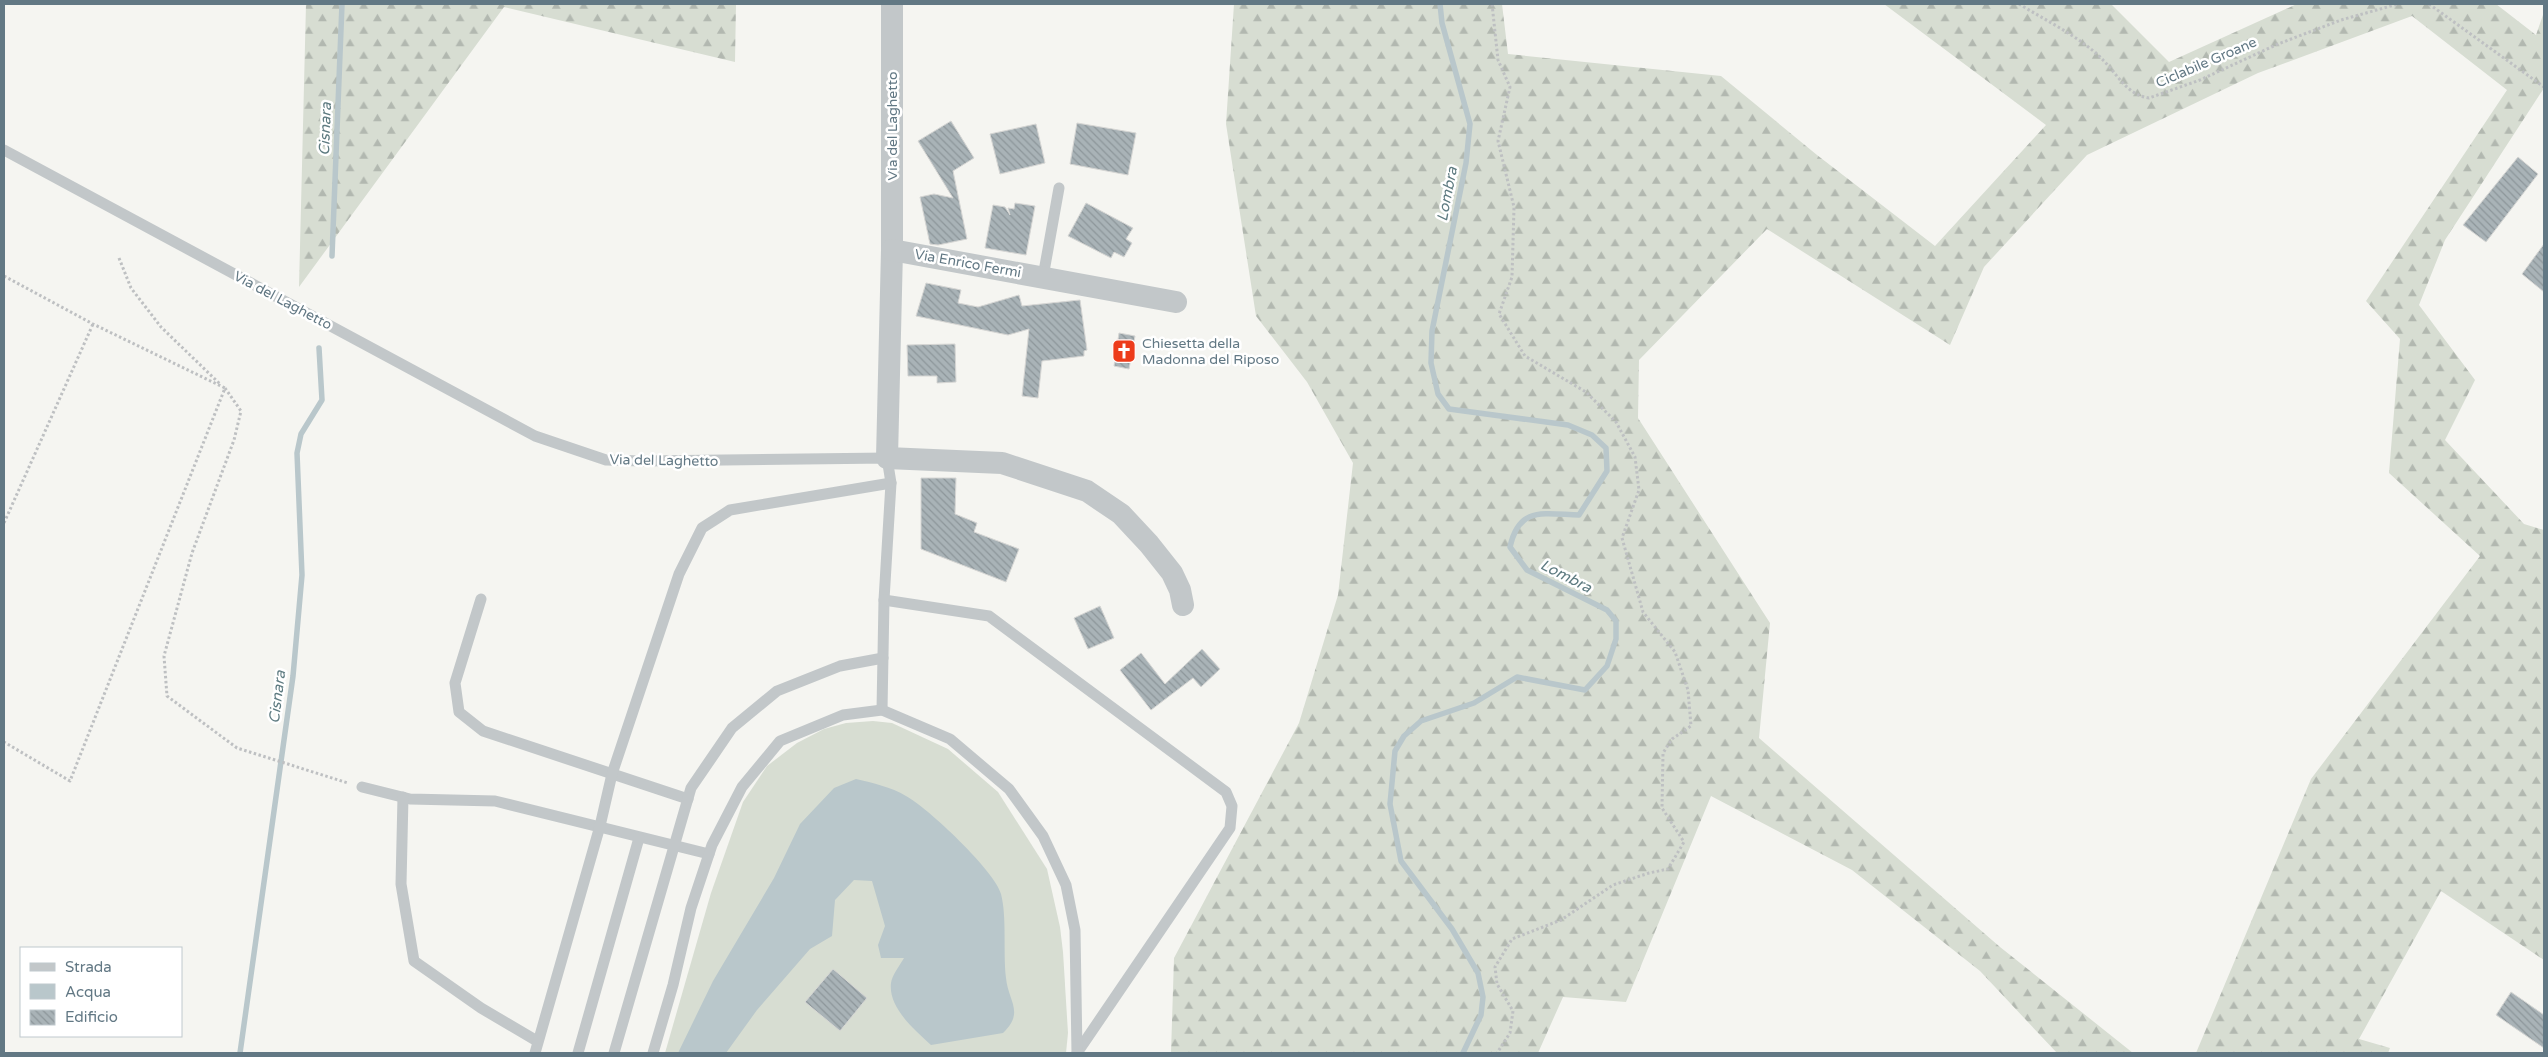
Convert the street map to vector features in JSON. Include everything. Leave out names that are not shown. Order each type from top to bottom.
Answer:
[{"type":"street","name":"Via del Laghetto","points":[[887,458],[892,250],[892,4]]},
{"type":"street","name":"Via Enrico Fermi","points":[[892,250],[1176,302]]},
{"type":"street","points":[[887,458],[1002,463],[1087,491],[1121,514],[1149,544],[1172,573],[1180,590],[1183,606]]},
{"type":"lane","name":"Via del Laghetto","points":[[4,150],[535,436],[573,451],[606,460],[643,461],[887,458]]},
{"type":"lane","points":[[1043,277],[1058,188]]},
{"type":"lane","points":[[882,710],[884,600],[890,483],[887,458]]},
{"type":"lane","points":[[403,797],[401,884],[414,961],[536,1047],[600,826],[612,774],[679,574],[702,528],[730,510],[890,483]]},
{"type":"lane","points":[[481,599],[455,683],[459,712],[483,731],[688,799]]},
{"type":"lane","points":[[884,600],[989,616],[1226,792],[1232,806],[1230,828],[1077,1053]]},
{"type":"lane","points":[[614,1053],[691,788],[732,728],[777,691],[840,666],[883,658]]},
{"type":"lane","points":[[653,1053],[673,985],[691,908],[709,854],[742,787],[780,741],[843,715],[882,710],[950,739],[1009,789],[1043,836],[1066,885],[1075,930],[1077,1053]]},
{"type":"lane","points":[[362,786],[403,797],[495,801],[709,854]]},
{"type":"lane","points":[[578,1053],[639,838]]},
{"type":"path","points":[[1492,4],[1498,60],[1510,87],[1498,141],[1514,207],[1512,277],[1499,314],[1525,356],[1586,392],[1616,422],[1635,457],[1640,490],[1622,538],[1643,612],[1675,652],[1688,690],[1691,726],[1672,739],[1663,753],[1662,808],[1684,842],[1668,869],[1613,885],[1561,920],[1512,939],[1495,967],[1497,984],[1513,1010],[1510,1033],[1497,1053]]},
{"type":"path","name":"Ciclabile Groane","points":[[2018,4],[2090,49],[2102,59],[2128,89],[2141,97],[2150,98],[2200,80],[2278,44],[2341,20],[2398,4]]},
{"type":"path","points":[[2429,4],[2544,87]]},
{"type":"path","points":[[119,258],[131,288],[161,327],[225,388],[241,411],[234,440],[192,554],[164,656],[166,696],[237,748],[331,779],[362,786]]},
{"type":"path","points":[[4,276],[93,324],[225,388]]},
{"type":"path","points":[[4,523],[93,324]]},
{"type":"path","points":[[4,742],[70,781],[225,388]]},
{"type":"green space","points":[[306,4],[736,4],[735,62],[504,7],[299,287]]},
{"type":"green space","points":[[1234,4],[1502,4],[1508,54],[1721,76],[1817,155],[1935,246],[2046,125],[1884,4],[2111,4],[2169,62],[2297,4],[2496,4],[2536,35],[2544,12],[2544,88],[2445,240],[2419,305],[2475,380],[2445,440],[2524,524],[2544,530],[2544,960],[2441,891],[2359,1039],[2390,1048],[2388,1053],[2196,1053],[2311,779],[2480,556],[2389,473],[2400,339],[2366,301],[2507,90],[2412,16],[2258,73],[2087,155],[1984,267],[1950,345],[1767,229],[1639,360],[1638,418],[1770,623],[1759,738],[2000,947],[2133,1053],[2057,1053],[1980,971],[1852,870],[1711,796],[1626,1002],[1563,997],[1538,1053],[1171,1053],[1174,958],[1299,723],[1338,595],[1353,463],[1307,382],[1256,316],[1226,124]]},
{"type":"green space","points":[[873,721],[892,723],[948,749],[998,792],[1047,869],[1060,927],[1063,952],[1068,1033],[1066,1053],[665,1053],[711,893],[743,802],[767,766],[797,743],[824,729],[846,723]]},
{"type":"water","points":[[856,779],[894,790],[916,802],[960,841],[996,884],[1003,903],[1006,978],[1014,1006],[1013,1019],[1010,1026],[1003,1033],[931,1045],[904,1018],[894,1001],[891,983],[894,973],[904,958],[881,958],[878,945],[885,926],[872,881],[854,880],[835,900],[832,936],[810,949],[757,1010],[726,1053],[678,1053],[713,981],[774,878],[800,824],[834,788]]},
{"type":"building","points":[[951,121],[974,158],[953,171],[967,239],[938,245],[930,244],[920,197],[934,194],[953,198],[918,141]]},
{"type":"building","points":[[1077,123],[1136,133],[1128,175],[1070,164]]},
{"type":"building","points":[[1036,124],[1045,163],[1000,174],[990,134]]},
{"type":"building","points":[[2518,157],[2538,174],[2486,242],[2463,225]]},
{"type":"building","points":[[1015,203],[1035,206],[1026,255],[985,248],[993,205],[1005,207],[1010,215],[1008,208],[1014,209]]},
{"type":"building","points":[[1086,203],[1133,228],[1126,239],[1132,243],[1124,257],[1114,252],[1111,258],[1068,236]]},
{"type":"building","points":[[2544,244],[2544,292],[2522,274]]},
{"type":"building","points":[[926,283],[961,290],[958,303],[978,307],[1019,295],[1022,306],[1080,300],[1087,350],[1084,351],[1084,356],[1042,361],[1038,398],[1022,396],[1029,329],[1008,335],[916,316]]},
{"type":"building","name":"Chiesetta della Madonna del Riposo","points":[[1119,333],[1135,336],[1129,369],[1114,366]]},
{"type":"building","points":[[955,344],[956,382],[937,383],[937,376],[908,376],[907,345]]},
{"type":"building","points":[[921,478],[956,478],[955,514],[977,523],[974,532],[1019,549],[1006,582],[921,549]]},
{"type":"building","points":[[1100,606],[1114,638],[1088,649],[1074,618]]},
{"type":"building","points":[[1202,649],[1220,669],[1201,687],[1193,678],[1151,710],[1120,670],[1141,653],[1165,684]]},
{"type":"building","points":[[833,969],[867,998],[840,1031],[805,1002]]},
{"type":"building","points":[[2511,992],[2544,1015],[2544,1048],[2496,1015]]},
{"type":"waterway","name":"Cisnara","points":[[332,256],[342,4]]},
{"type":"waterway","name":"Lombra","points":[[1440,4],[1442,23],[1470,124],[1466,163],[1432,331],[1431,363],[1438,394],[1449,409],[1568,425],[1592,435],[1606,448],[1607,471],[1579,515],[1534,515],[1520,525],[1514,534],[1510,547],[1527,570],[1607,610],[1616,621],[1616,639],[1607,666],[1585,690],[1517,677],[1474,703],[1421,721],[1404,736],[1395,751],[1390,804],[1401,861],[1452,929],[1478,973],[1483,997],[1481,1015],[1463,1053]]},
{"type":"waterway","name":"Cisnara","points":[[240,1053],[293,676],[302,575],[297,453],[301,434],[322,400],[319,348]]},
{"type":"place","name":"Chiesetta della Madonna del Riposo","points":[[1124,351]]}]
